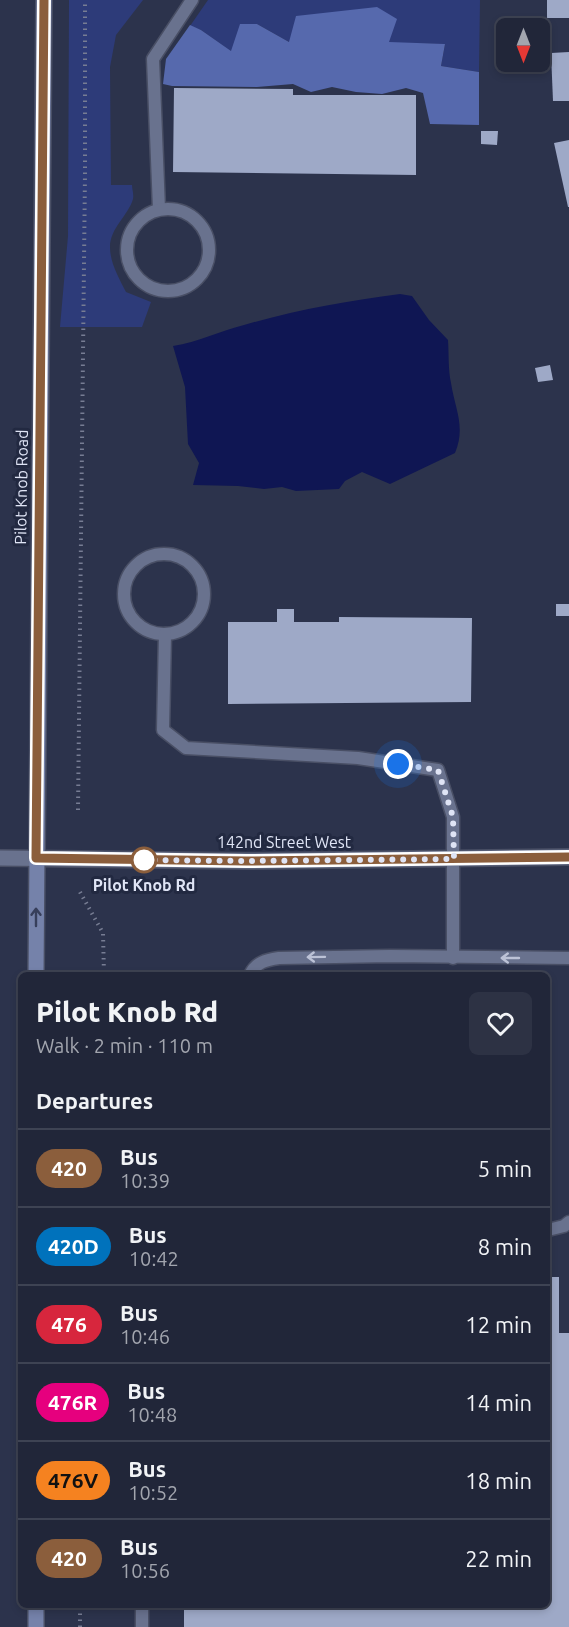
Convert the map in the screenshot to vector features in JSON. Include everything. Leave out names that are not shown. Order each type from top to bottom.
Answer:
[{"type":"main road","name":"Pilot Knob Road","points":[[36,972],[44,0]]},
{"type":"main road","points":[[36,1608],[36,1627]]},
{"type":"street","name":"142nd Street West","points":[[0,858],[246,861],[569,858]]},
{"type":"lane","points":[[159,209],[153,60],[192,0]]},
{"type":"lane","points":[[172,208],[186,213],[198,221],[206,232],[209,246],[205,267],[192,283],[179,289],[166,291],[142,282],[128,260],[127,247],[136,223],[159,209],[172,208]]},
{"type":"lane","points":[[166,553],[180,556],[192,563],[205,587],[205,601],[200,614],[191,625],[179,632],[165,634],[152,633],[141,627],[131,617],[125,606],[123,593],[132,568],[141,560],[166,553]]},
{"type":"lane","points":[[165,634],[163,730],[186,748],[358,758],[438,770],[453,817],[453,958]]},
{"type":"lane","points":[[252,972],[257,964],[279,958],[390,956],[569,958]]},
{"type":"lane","points":[[550,1230],[564,1226],[569,1222]]},
{"type":"lane","points":[[142,1608],[142,1627]]},
{"type":"path","points":[[78,810],[85,0]]},
{"type":"path","points":[[80,892],[103,933],[104,972]]},
{"type":"path","points":[[80,1608],[80,1627]]},
{"type":"shaded area","points":[[69,0],[143,0],[116,35],[110,67],[111,185],[132,185],[133,199],[113,234],[110,253],[115,270],[126,292],[151,302],[142,327],[60,327],[68,236]]},
{"type":"shaded area","points":[[208,0],[480,0],[479,72],[441,66],[445,44],[289,42],[257,24],[232,52],[201,30],[190,26]]},
{"type":"shaded area","points":[[377,7],[397,19],[389,42],[445,44],[441,66],[479,72],[479,125],[430,124],[423,93],[406,88],[382,94],[332,87],[311,92],[293,84],[257,87],[163,84],[166,59],[190,25],[231,51],[240,24],[257,24],[289,42],[296,16]]},
{"type":"shaded area","points":[[400,294],[412,296],[429,320],[448,340],[450,378],[460,426],[455,453],[390,484],[362,472],[345,481],[339,489],[296,491],[282,487],[264,489],[193,485],[199,463],[188,444],[185,387],[173,346],[283,315]]},
{"type":"building","points":[[547,0],[569,0],[569,18],[547,18]]},
{"type":"building","points":[[569,52],[569,101],[553,101],[551,53]]},
{"type":"building","points":[[174,88],[293,89],[293,95],[416,95],[416,175],[173,172]]},
{"type":"building","points":[[481,131],[498,131],[497,145],[481,144]]},
{"type":"building","points":[[569,140],[569,207],[568,207],[554,143]]},
{"type":"building","points":[[550,365],[553,380],[538,382],[535,368]]},
{"type":"building","points":[[556,604],[569,604],[569,616],[556,616]]},
{"type":"building","points":[[277,609],[294,609],[294,622],[339,622],[339,617],[472,618],[471,702],[228,704],[228,622],[277,622]]},
{"type":"building","points":[[550,1277],[559,1277],[559,1333],[569,1333],[569,1627],[184,1627],[184,1608],[550,1608]]},
{"type":"bus line","name":"420","points":[[44,0],[36,858],[246,861],[569,857]]},
{"type":"place","name":"Pilot Knob Rd","points":[[144,860]]},
{"type":"route","points":[[144,860],[454,859],[453,817],[438,770],[398,764]]}]
